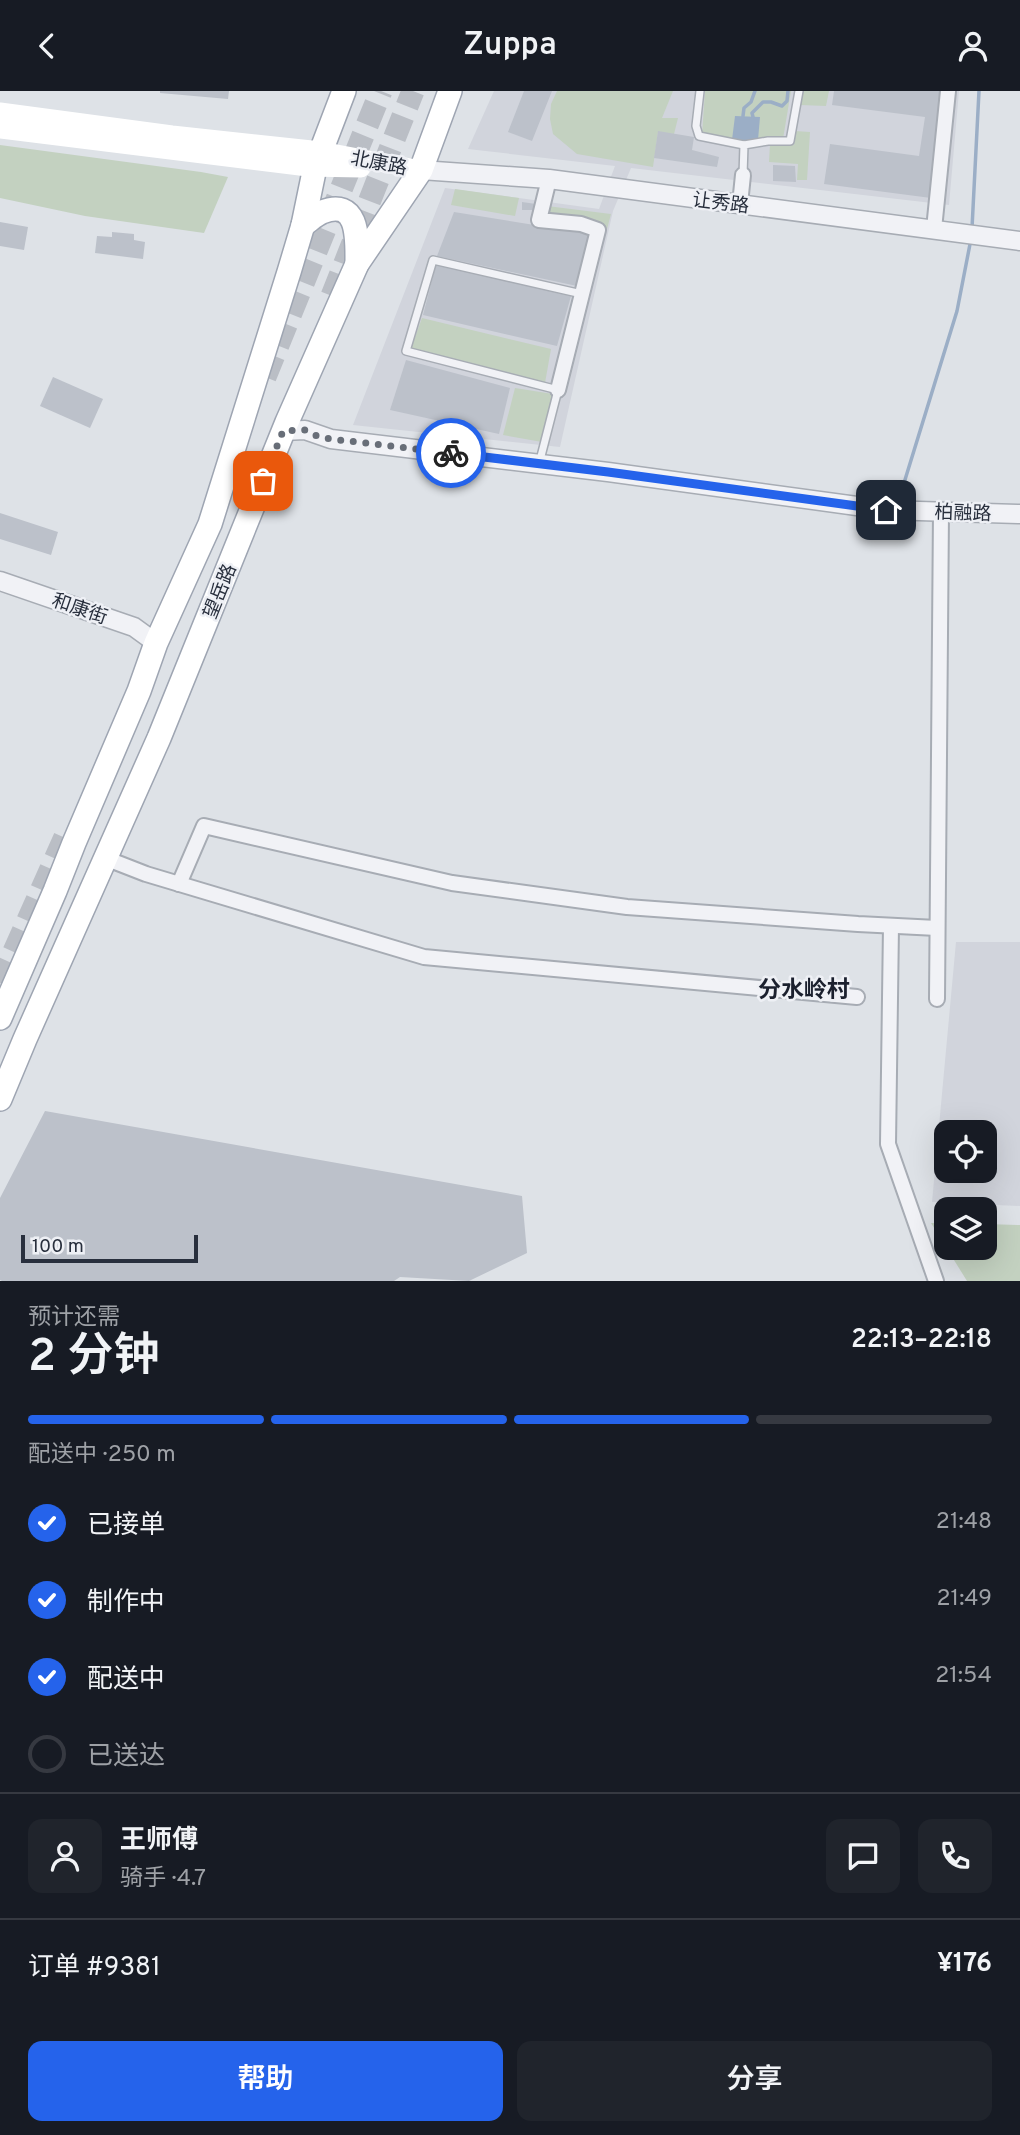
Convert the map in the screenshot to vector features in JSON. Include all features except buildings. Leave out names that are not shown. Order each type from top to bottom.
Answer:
[{"type":"main road","name":"望岳路","points":[[0,1018],[156,643],[210,524],[303,225],[318,159],[344,91]]},
{"type":"main road","name":"望岳路","points":[[0,1097],[6,1068],[106,858],[164,725],[283,431],[357,264],[421,170],[450,91]]},
{"type":"main road","name":"北康路","points":[[0,112],[173,135],[318,159]]},
{"type":"main road","name":"北康路","points":[[0,129],[421,170]]},
{"type":"main road","points":[[303,225],[323,211],[341,209],[351,216],[356,229],[357,264]]},
{"type":"street","points":[[934,229],[948,91]]},
{"type":"street","name":"让秀路","points":[[421,170],[549,179],[1020,241]]},
{"type":"street","points":[[740,204],[743,175]]},
{"type":"street","points":[[549,179],[539,220],[581,224],[598,230],[558,390]]},
{"type":"street","name":"柏融路","points":[[283,431],[305,430],[331,439],[886,510],[1020,514]]},
{"type":"street","points":[[937,999],[941,512]]},
{"type":"street","name":"和康街","points":[[0,581],[134,627],[156,643]]},
{"type":"street","points":[[179,884],[204,826],[452,883],[627,907],[937,928]]},
{"type":"street","points":[[106,858],[146,874],[424,957],[857,997]]},
{"type":"street","points":[[891,926],[888,1144],[936,1281]]},
{"type":"lane","points":[[700,91],[696,126],[699,136],[744,145],[790,141],[799,91]]},
{"type":"lane","points":[[743,175],[744,145]]},
{"type":"lane","points":[[539,464],[558,390],[406,351],[433,260],[583,294]]},
{"type":"shaded area","points":[[494,91],[959,91],[949,205],[631,168],[613,211],[560,447],[353,425],[445,188],[599,209],[615,166],[468,149]]},
{"type":"shaded area","points":[[956,942],[1020,942],[1020,1206],[997,1205],[997,1197],[934,1197],[932,1202],[934,1180],[934,1183],[997,1183],[997,1120],[940,1120]]},
{"type":"green space","points":[[557,91],[673,91],[662,118],[678,118],[674,134],[658,132],[653,167],[577,154],[553,134],[551,104]]},
{"type":"green space","points":[[705,91],[791,91],[783,139],[736,139],[702,135]]},
{"type":"green space","points":[[802,91],[829,91],[826,106],[800,105]]},
{"type":"green space","points":[[795,131],[810,132],[807,180],[797,180],[798,164],[769,162],[770,144],[794,145]]},
{"type":"green space","points":[[0,145],[228,177],[204,233],[85,216],[0,198]]},
{"type":"green space","points":[[455,189],[519,198],[515,216],[451,205]]},
{"type":"green space","points":[[547,206],[611,214],[607,229],[544,215]]},
{"type":"green space","points":[[422,318],[551,349],[545,383],[411,348]]},
{"type":"green space","points":[[515,388],[553,394],[542,442],[503,435]]},
{"type":"green space","points":[[997,1224],[1020,1225],[1020,1281],[967,1281],[954,1260],[997,1260]]},
{"type":"water","points":[[735,116],[760,117],[758,140],[732,140]]},
{"type":"waterway","points":[[743,116],[744,108],[751,102],[755,91]]},
{"type":"waterway","points":[[753,117],[752,113],[763,102],[782,106],[787,101],[788,91]]},
{"type":"waterway","points":[[972,228],[979,91]]},
{"type":"waterway","points":[[904,483],[957,311],[971,239]]},
{"type":"tunnel","points":[[265,377],[381,91]]},
{"type":"tunnel","points":[[332,296],[413,91]]},
{"type":"tunnel","points":[[0,983],[66,835]]},
{"type":"way so far","points":[[263,481],[283,431],[305,430],[331,439],[451,453]]},
{"type":"district","name":"分水岭村","points":[[804,989]]},
{"type":"route","points":[[451,453],[886,510]]}]
